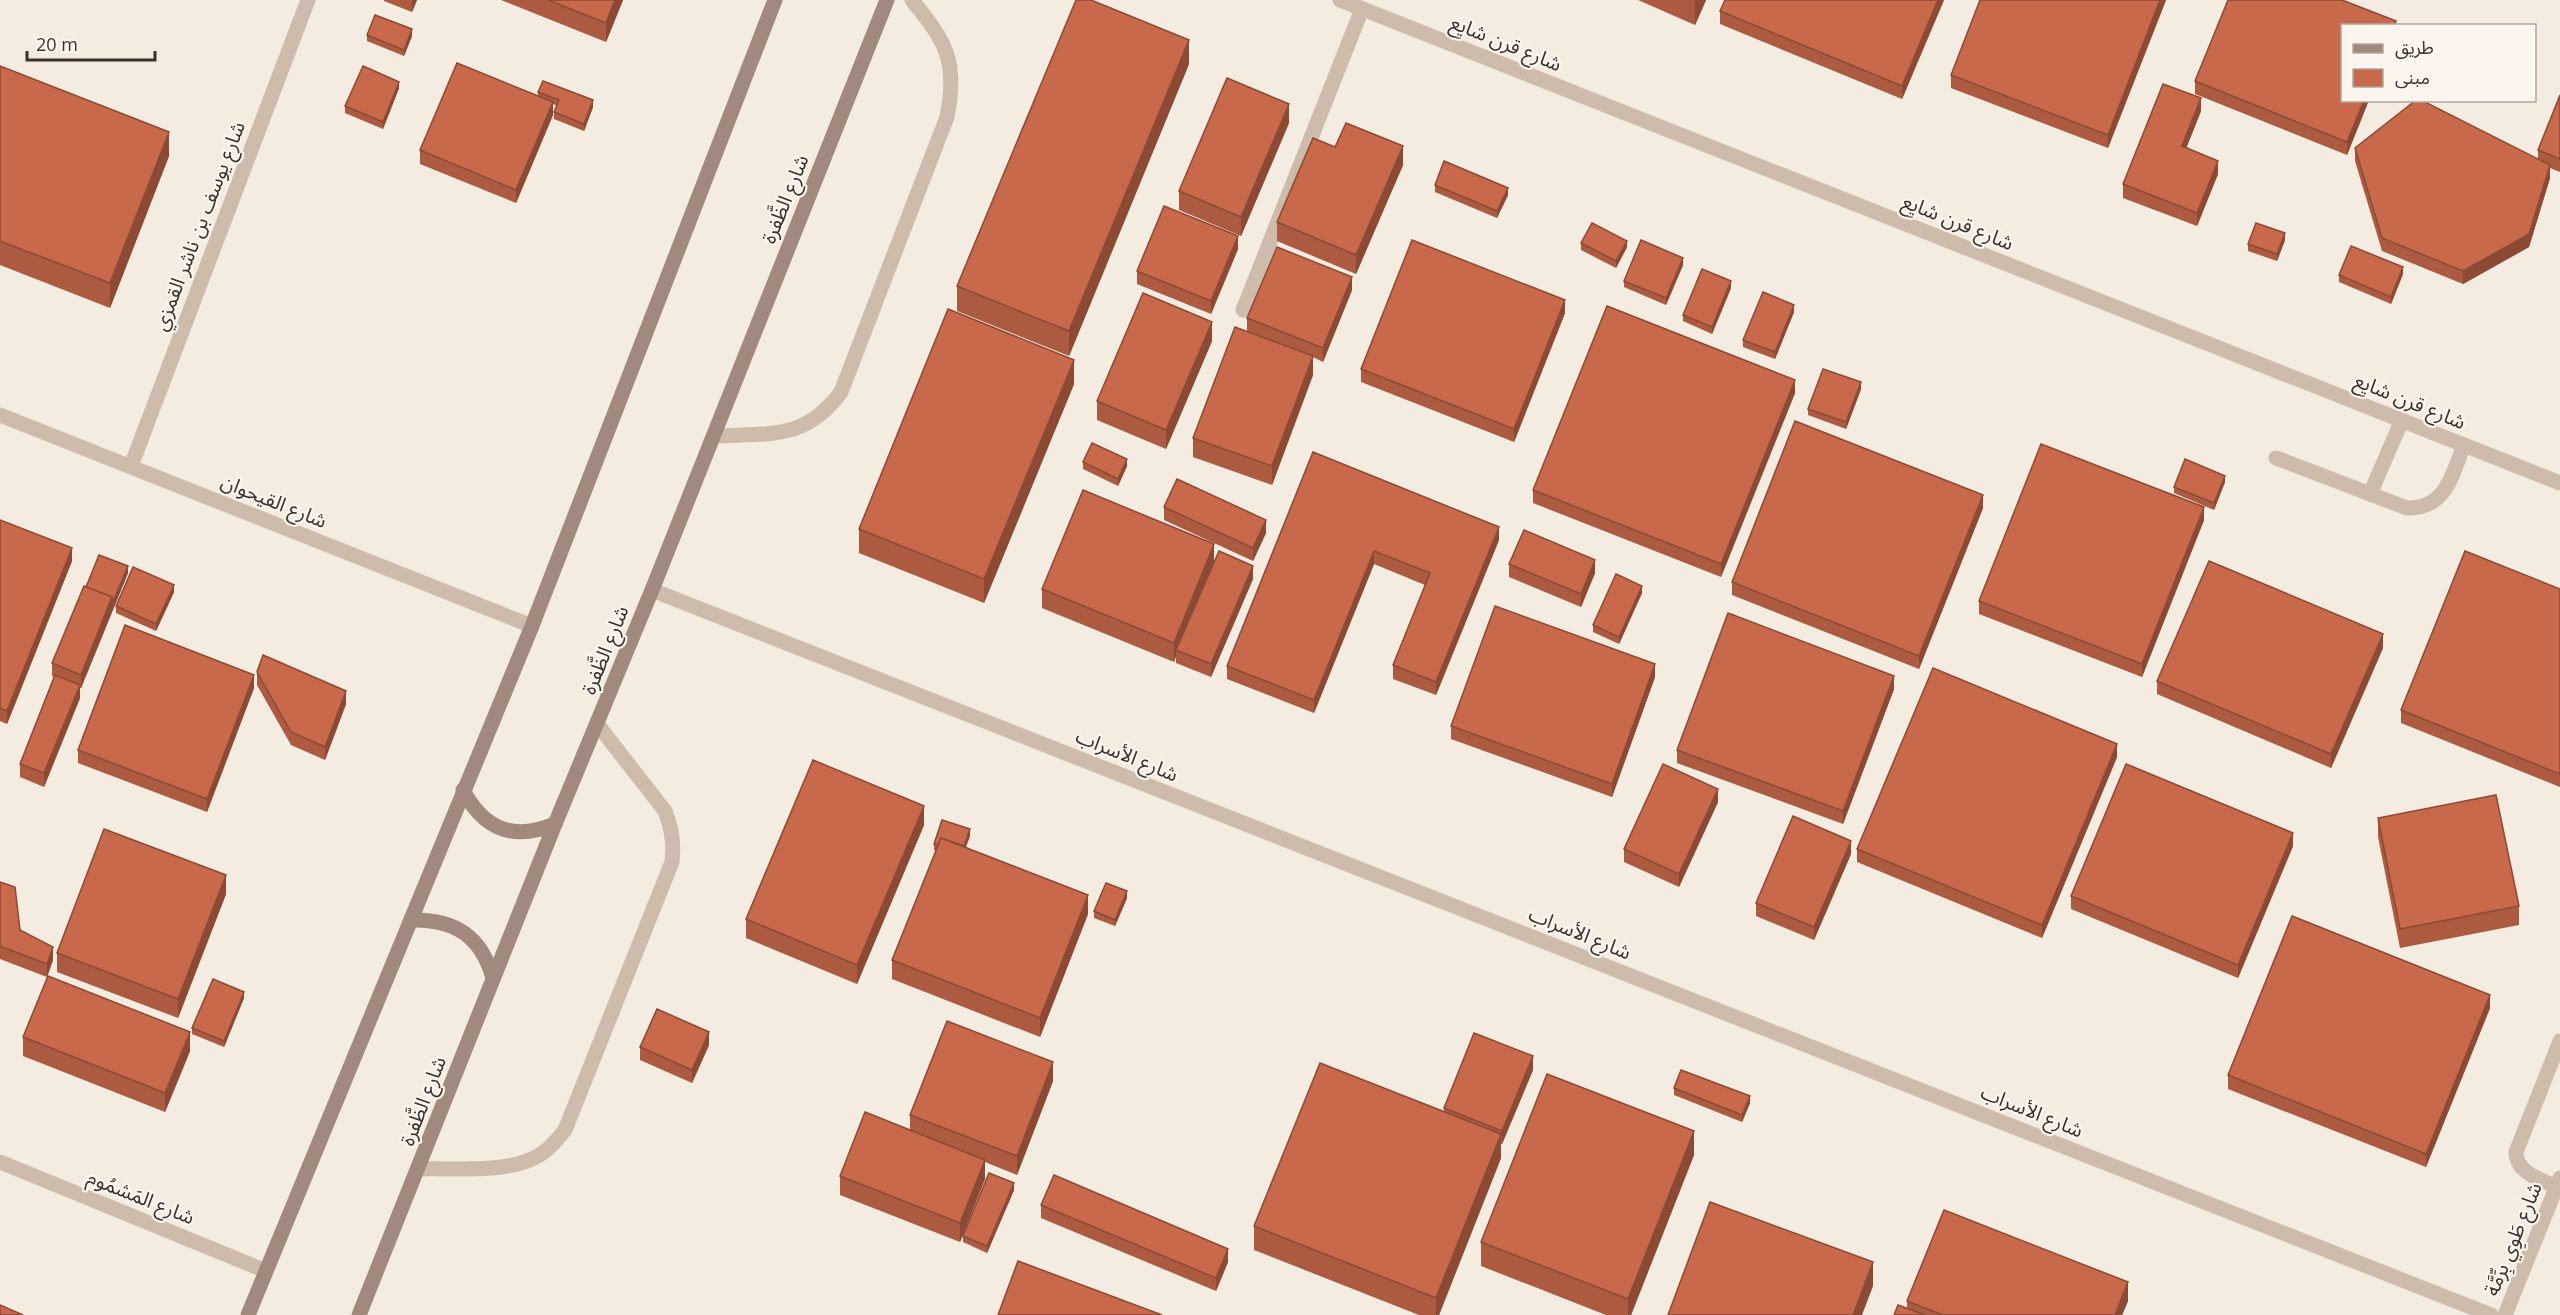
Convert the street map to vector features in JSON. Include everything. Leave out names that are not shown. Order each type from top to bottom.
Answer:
[{"type":"main road","points":[[248,1315],[532,626],[775,0]]},
{"type":"main road","name":"شارع الظَّفرة","points":[[359,1315],[555,824],[598,725],[887,0]]},
{"type":"main road","points":[[463,790],[472,807],[485,820],[501,829],[519,833],[538,831],[555,824]]},
{"type":"main road","points":[[411,920],[430,920],[448,924],[465,933],[478,945],[488,961],[493,978]]},
{"type":"street","name":"شارع يوسف بن ناشر القمزي","points":[[130,466],[308,0]]},
{"type":"street","points":[[714,436],[777,433],[796,429],[821,415],[841,392],[947,117],[951,94],[951,71],[938,33],[912,0]]},
{"type":"street","name":"شارع قرن شايِع","points":[[1340,0],[2560,483]]},
{"type":"street","points":[[1243,310],[1362,9]]},
{"type":"street","name":"شارع القيحوان","points":[[0,415],[532,626]]},
{"type":"street","points":[[2370,494],[2402,420]]},
{"type":"street","points":[[2276,458],[2407,508],[2430,505],[2440,497],[2464,445]]},
{"type":"street","name":"شارع الأسراب","points":[[652,590],[2491,1315]]},
{"type":"street","points":[[418,1169],[518,1165],[536,1158],[565,1130],[672,862],[674,844],[672,827],[665,811],[598,725]]},
{"type":"street","points":[[2558,1182],[2524,1171],[2516,1159],[2516,1152],[2560,1041]]},
{"type":"street","name":"شارع المَشمُوم","points":[[0,1162],[266,1271]]},
{"type":"street","name":"شارع طَوِي بِرِّمَّة","points":[[2505,1315],[2558,1182]]},
{"type":"building","points":[[548,0],[615,0],[606,23]]},
{"type":"building","points":[[1076,0],[1091,0],[1189,40],[1069,331],[957,286]]},
{"type":"building","points":[[1725,0],[1938,0],[1902,86],[1720,11]]},
{"type":"building","points":[[1980,0],[2160,0],[2108,135],[1951,75]]},
{"type":"building","points":[[2228,0],[2342,0],[2396,21],[2395,24],[2341,24],[2341,102],[2363,102],[2347,142],[2195,81]]},
{"type":"building","points":[[375,15],[412,29],[404,50],[367,35]]},
{"type":"building","points":[[457,63],[553,102],[516,190],[420,150]]},
{"type":"building","points":[[0,66],[169,132],[110,283],[0,241]]},
{"type":"building","points":[[363,66],[399,82],[383,122],[345,106]]},
{"type":"building","points":[[1227,78],[1289,104],[1241,217],[1179,191]]},
{"type":"building","points":[[543,81],[593,100],[584,124],[554,112],[559,100],[538,92]]},
{"type":"building","points":[[2163,84],[2201,98],[2182,146],[2218,161],[2197,213],[2123,184]]},
{"type":"building","points":[[2560,95],[2560,159],[2538,150]]},
{"type":"building","points":[[2413,102],[2425,102],[2550,165],[2529,234],[2463,271],[2382,238],[2355,148]]},
{"type":"building","points":[[1346,123],[1403,146],[1356,255],[1277,222],[1313,138],[1335,147]]},
{"type":"building","points":[[1444,161],[1508,188],[1497,211],[1435,185]]},
{"type":"building","points":[[1164,206],[1238,236],[1211,301],[1137,271]]},
{"type":"building","points":[[1592,223],[1627,241],[1616,261],[1581,243]]},
{"type":"building","points":[[2256,223],[2285,233],[2277,254],[2248,244]]},
{"type":"building","points":[[1412,240],[1565,300],[1514,429],[1361,369]]},
{"type":"building","points":[[1641,240],[1683,258],[1666,298],[1624,281]]},
{"type":"building","points":[[2351,246],[2403,267],[2391,297],[2339,275]]},
{"type":"building","points":[[1277,247],[1352,277],[1323,348],[1247,318]]},
{"type":"building","points":[[1702,269],[1731,281],[1712,327],[1683,315]]},
{"type":"building","points":[[1763,292],[1794,305],[1775,352],[1743,340]]},
{"type":"building","points":[[1143,293],[1212,322],[1166,430],[1097,401]]},
{"type":"building","points":[[1607,306],[1795,380],[1721,564],[1533,490]]},
{"type":"building","points":[[948,309],[1074,360],[984,579],[859,529]]},
{"type":"building","points":[[1235,327],[1313,356],[1272,466],[1193,438]]},
{"type":"building","points":[[1823,369],[1861,382],[1846,422],[1808,409]]},
{"type":"building","points":[[1795,421],[1983,495],[1919,656],[1732,582]]},
{"type":"building","points":[[1092,443],[1127,459],[1118,479],[1083,462]]},
{"type":"building","points":[[2041,444],[2204,507],[2142,664],[1979,601]]},
{"type":"building","points":[[1313,452],[1499,527],[1436,682],[1393,665],[1430,573],[1374,551],[1314,700],[1227,666]]},
{"type":"building","points":[[2185,459],[2225,476],[2214,503],[2174,487]]},
{"type":"building","points":[[1177,479],[1266,520],[1253,548],[1164,507]]},
{"type":"building","points":[[1083,490],[1214,544],[1174,643],[1042,589]]},
{"type":"building","points":[[0,520],[72,548],[7,711],[0,708]]},
{"type":"building","points":[[1524,530],[1595,560],[1581,594],[1509,564]]},
{"type":"building","points":[[1219,551],[1253,566],[1211,664],[1176,650]]},
{"type":"building","points":[[2465,551],[2560,589],[2560,774],[2401,710]]},
{"type":"building","points":[[99,555],[128,566],[112,604],[112,597],[86,587]]},
{"type":"building","points":[[2209,561],[2383,634],[2331,754],[2157,681]]},
{"type":"building","points":[[133,567],[174,585],[156,624],[116,606]]},
{"type":"building","points":[[1616,574],[1642,586],[1619,637],[1593,625]]},
{"type":"building","points":[[84,586],[112,597],[81,675],[52,663]]},
{"type":"building","points":[[1495,606],[1655,664],[1612,784],[1451,726]]},
{"type":"building","points":[[1728,613],[1894,676],[1843,811],[1677,750]]},
{"type":"building","points":[[125,625],[254,675],[207,799],[78,750]]},
{"type":"building","points":[[263,655],[346,691],[325,747],[291,732],[257,672]]},
{"type":"building","points":[[1933,668],[2117,744],[2042,925],[1857,849]]},
{"type":"building","points":[[55,675],[80,685],[44,773],[20,764]]},
{"type":"building","points":[[813,760],[924,806],[857,965],[746,919]]},
{"type":"building","points":[[1663,764],[1718,789],[1679,874],[1624,849]]},
{"type":"building","points":[[2126,764],[2293,833],[2238,965],[2071,896]]},
{"type":"building","points":[[2496,795],[2519,906],[2400,929],[2378,818]]},
{"type":"building","points":[[1793,816],[1851,841],[1814,927],[1756,903]]},
{"type":"building","points":[[942,820],[970,829],[964,846],[941,838],[938,845],[934,844]]},
{"type":"building","points":[[104,829],[226,875],[178,999],[57,953]]},
{"type":"building","points":[[941,838],[1088,895],[1040,1018],[892,960]]},
{"type":"building","points":[[0,882],[15,887],[20,930],[53,947],[47,964],[0,946]]},
{"type":"building","points":[[1106,883],[1127,891],[1115,920],[1094,911]]},
{"type":"building","points":[[2292,916],[2490,995],[2426,1154],[2228,1075]]},
{"type":"building","points":[[48,976],[190,1032],[165,1093],[23,1037]]},
{"type":"building","points":[[213,979],[244,992],[224,1041],[192,1028]]},
{"type":"building","points":[[657,1009],[709,1032],[692,1070],[640,1047]]},
{"type":"building","points":[[947,1021],[1053,1062],[1017,1156],[910,1115]]},
{"type":"building","points":[[1474,1033],[1533,1056],[1502,1131],[1444,1108]]},
{"type":"building","points":[[1320,1063],[1501,1134],[1436,1298],[1254,1226]]},
{"type":"building","points":[[1681,1070],[1750,1096],[1742,1115],[1674,1088]]},
{"type":"building","points":[[1547,1074],[1694,1131],[1628,1299],[1481,1242]]},
{"type":"building","points":[[865,1112],[985,1160],[960,1223],[840,1176]]},
{"type":"building","points":[[989,1173],[1014,1183],[987,1246],[963,1236]]},
{"type":"building","points":[[1054,1175],[1228,1249],[1216,1278],[1041,1205]]},
{"type":"building","points":[[1710,1202],[1873,1262],[1853,1315],[1668,1315]]},
{"type":"building","points":[[1944,1210],[2128,1282],[2115,1315],[1943,1315],[1907,1301]]},
{"type":"building","points":[[1018,1261],[1162,1315],[998,1315]]},
{"type":"building","points":[[0,1305],[23,1315],[0,1315]]},
{"type":"building","points":[[1898,1305],[1925,1315],[1894,1315]]}]
